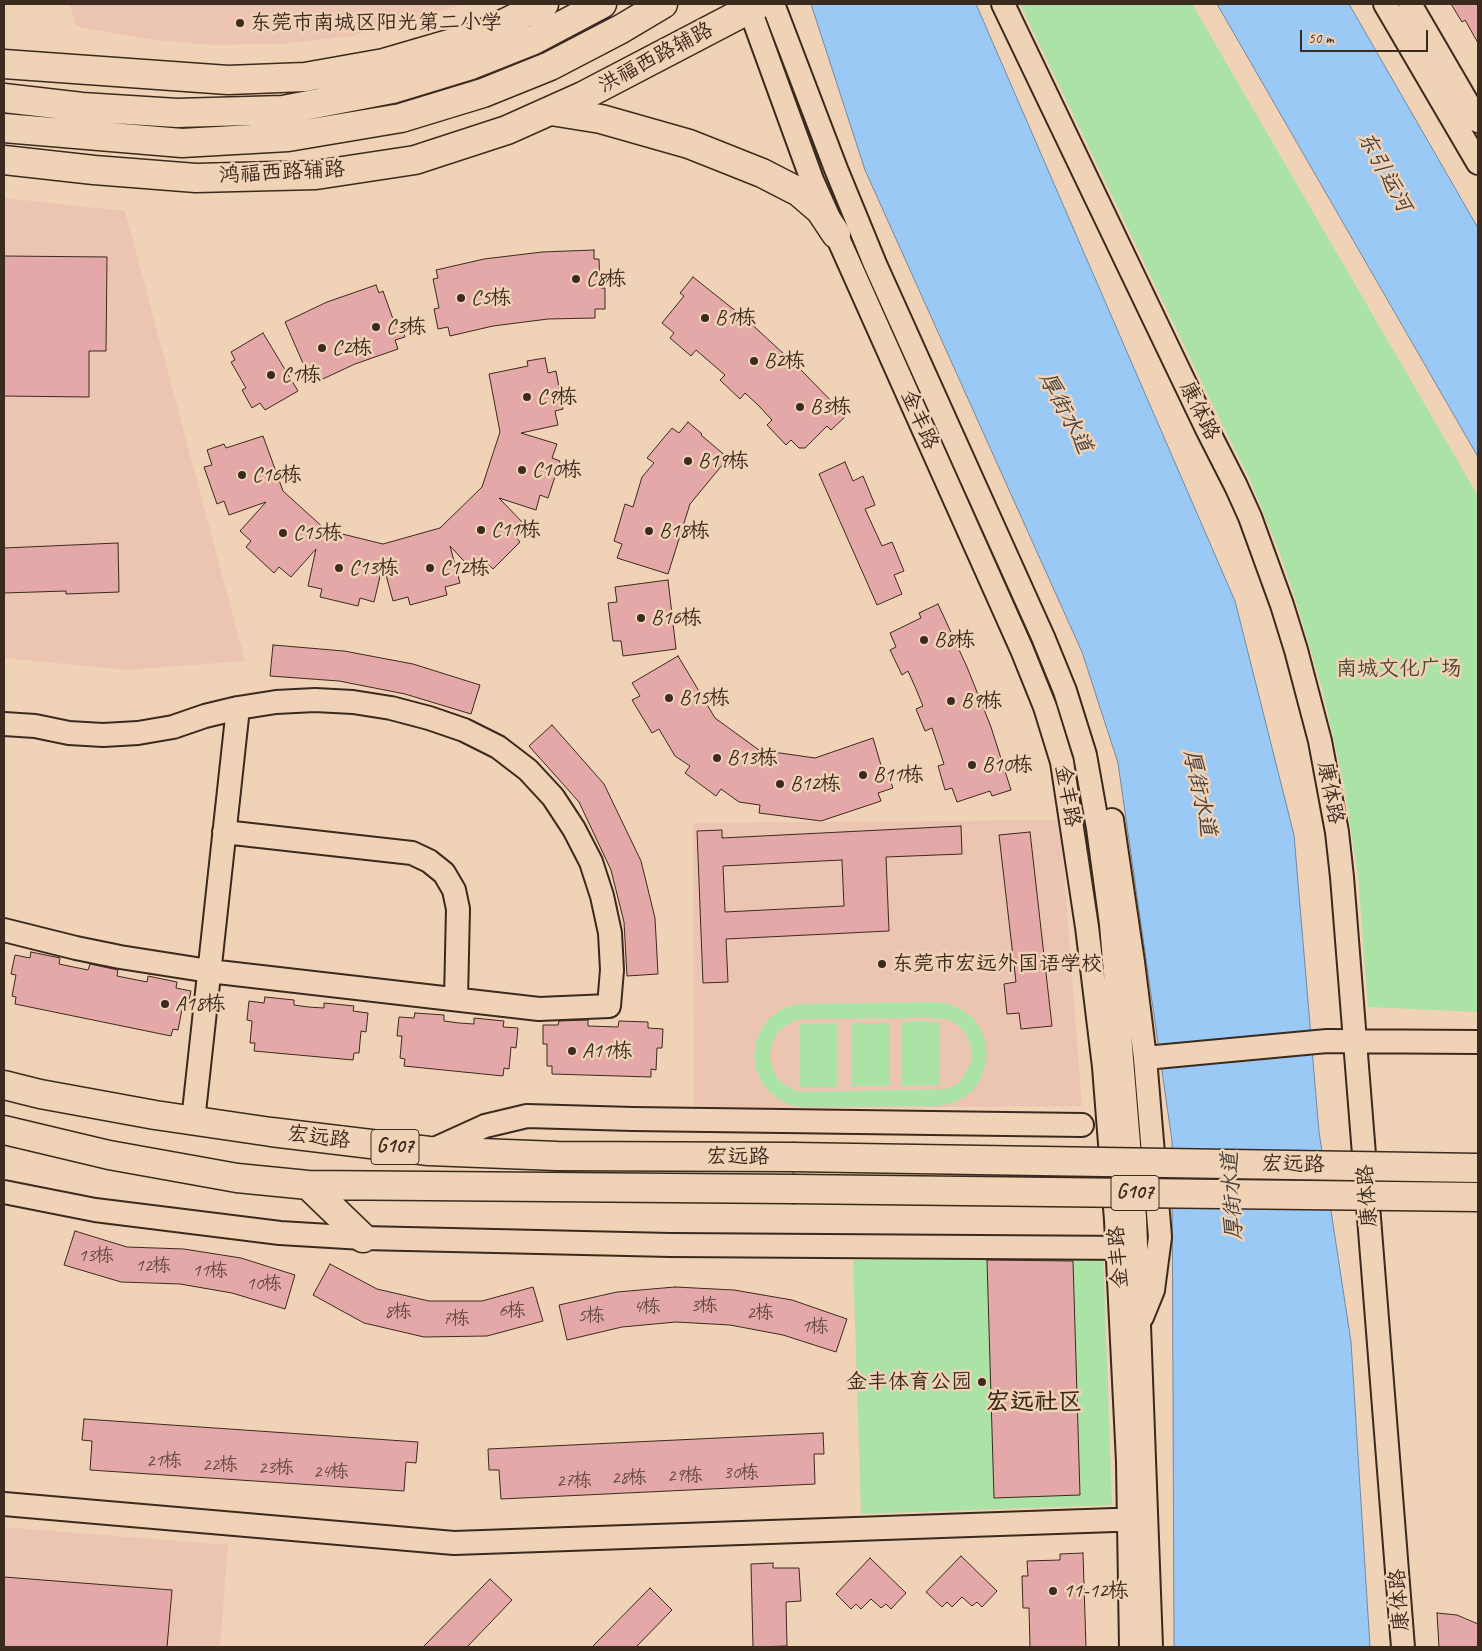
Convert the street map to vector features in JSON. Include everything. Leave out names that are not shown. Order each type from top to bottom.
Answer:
[{"type":"main road","points":[[4,64],[228,80],[306,77],[384,63],[480,34],[544,4]]},
{"type":"main road","points":[[4,98],[82,107],[177,113],[283,110],[392,89],[471,65],[534,40],[602,4]]},
{"type":"main road","points":[[4,128],[182,143],[288,137],[401,118],[483,93],[550,66],[621,29],[663,4]]},
{"type":"main road","name":"洪福西路辅路","points":[[551,110],[592,91],[757,5]]},
{"type":"main road","points":[[551,110],[601,119],[689,144],[762,173],[799,192],[820,210],[836,234]]},
{"type":"main road","name":"鸿福西路辅路","points":[[4,160],[94,170],[196,178],[316,175],[415,160],[508,130],[551,110]]},
{"type":"main road","name":"宏远路","points":[[4,1085],[40,1094],[193,1121],[429,1151],[557,1156],[792,1157],[1478,1168]]},
{"type":"main road","name":"宏远路","points":[[4,1130],[119,1157],[237,1178],[308,1186],[792,1189],[1478,1197]]},
{"type":"main road","points":[[308,1186],[362,1238]]},
{"type":"street","name":"康体路","points":[[1003,4],[1236,486],[1253,526],[1282,605],[1324,760],[1334,814],[1342,877],[1403,1647]]},
{"type":"street","points":[[1385,4],[1478,163]]},
{"type":"street","points":[[1410,4],[1478,122]]},
{"type":"street","name":"金丰路","points":[[757,5],[786,113],[812,180],[1022,650],[1045,707],[1062,762],[1087,927],[1127,1248],[1139,1326],[1138,1519],[1131,1647]]},
{"type":"street","name":"金丰路","points":[[757,5],[836,169],[875,264],[1044,637],[1066,691],[1085,756],[1098,828],[1111,924],[1134,1208],[1127,1248],[1128,1462],[1138,1519],[1151,1647]]},
{"type":"street","points":[[4,724],[34,726],[77,734],[138,733],[173,727],[205,716],[238,708],[276,702],[315,700],[353,702],[392,708],[464,730],[498,747],[528,770],[553,797],[574,829],[591,862],[602,896],[610,933],[612,970],[609,1006],[538,1009],[209,971],[120,957],[4,930]]},
{"type":"street","points":[[193,1121],[238,708]]},
{"type":"street","points":[[1089,778],[1111,814],[1134,962],[1151,1120],[1160,1237],[1153,1290],[1139,1326]]},
{"type":"street","points":[[224,832],[412,853],[429,861],[444,874],[454,890],[458,909],[456,1000]]},
{"type":"street","points":[[1145,1058],[1327,1041],[1478,1042]]},
{"type":"street","points":[[429,1151],[484,1126],[527,1116],[1082,1125]]},
{"type":"street","points":[[4,1192],[114,1212],[280,1233],[362,1238],[671,1245],[1127,1248]]},
{"type":"street","points":[[4,1504],[454,1542],[1138,1519]]},
{"type":"shaded area","name":"东莞市南城区阳光第二小学","points":[[70,4],[463,4],[417,20],[351,36],[282,44],[214,45],[145,39],[76,26]]},
{"type":"shaded area","points":[[4,198],[125,211],[245,661],[127,670],[4,658]]},
{"type":"shaded area","name":"东莞市宏远外国语学校","points":[[1060,820],[1082,1106],[694,1109],[693,823]]},
{"type":"shaded area","points":[[4,1527],[228,1545],[220,1647],[4,1647]]},
{"type":"green space","name":"南城文化广场","points":[[1020,4],[1192,4],[1478,496],[1478,1012],[1368,1007],[1358,876],[1344,785],[1323,692],[1281,556],[1250,480]]},
{"type":"green space","points":[[936,1002],[949,1004],[961,1009],[972,1017],[980,1028],[985,1040],[987,1054],[980,1080],[972,1091],[961,1099],[949,1104],[936,1106],[793,1106],[780,1100],[761,1081],[756,1069],[754,1056],[756,1042],[761,1030],[769,1019],[780,1010],[793,1005]],"holes":[[[945,1019],[961,1028],[967,1036],[972,1054],[971,1063],[961,1080],[954,1086],[945,1089],[797,1091],[780,1081],[771,1065],[771,1046],[775,1037],[780,1030],[797,1020]]]},
{"type":"green space","points":[[902,1022],[940,1022],[940,1085],[902,1086]]},
{"type":"green space","points":[[837,1023],[837,1087],[800,1087],[799,1024]]},
{"type":"green space","points":[[852,1023],[890,1023],[890,1086],[852,1086]]},
{"type":"green space","name":"金丰体育公园","points":[[1103,1250],[1112,1505],[861,1514],[853,1260]]},
{"type":"water","name":"厚街水道","points":[[811,4],[976,4],[1235,601],[1294,835],[1319,1132],[1351,1342],[1370,1647],[1174,1647],[1172,1141],[1118,763],[1082,652],[865,170]]},
{"type":"water","name":"东引运河","points":[[1217,4],[1349,4],[1478,228],[1478,457]]},
{"type":"building","points":[[1451,4],[1478,4],[1478,43],[1465,20],[1462,22]]},
{"type":"building","points":[[594,250],[594,259],[599,259],[600,288],[605,288],[605,309],[595,309],[595,318],[548,319],[493,326],[450,336],[448,327],[438,329],[434,309],[439,308],[433,279],[438,278],[436,270],[484,259],[542,252]]},
{"type":"building","points":[[4,256],[107,257],[106,351],[89,351],[89,397],[4,396]]},
{"type":"building","points":[[693,277],[747,320],[798,367],[846,416],[831,430],[827,426],[805,448],[799,448],[791,440],[786,445],[767,425],[772,420],[745,393],[740,399],[720,380],[725,375],[696,350],[691,356],[670,338],[674,333],[662,323],[684,296],[680,293]]},
{"type":"building","points":[[376,285],[379,293],[383,291],[393,319],[398,318],[405,337],[395,340],[398,349],[355,364],[312,384],[285,322],[327,302]]},
{"type":"building","name":"C1栋","points":[[263,333],[298,391],[265,410],[260,403],[252,408],[242,390],[246,388],[231,362],[235,360],[231,352]]},
{"type":"building","points":[[545,358],[548,373],[556,371],[563,409],[555,411],[558,425],[521,433],[557,444],[552,458],[560,461],[548,498],[540,495],[536,510],[499,498],[526,526],[515,536],[520,542],[493,569],[487,563],[476,574],[450,546],[460,583],[445,587],[447,595],[410,605],[408,597],[393,601],[383,564],[374,602],[360,598],[358,606],[320,597],[322,589],[308,586],[316,549],[291,577],[279,567],[274,573],[246,547],[251,541],[240,531],[266,502],[229,515],[224,501],[217,504],[204,467],[212,465],[207,450],[224,444],[226,448],[263,436],[283,491],[326,530],[383,544],[440,528],[482,487],[500,432],[489,374],[528,366],[527,361]]},
{"type":"building","points":[[688,422],[728,458],[690,504],[668,574],[617,558],[622,544],[614,541],[625,504],[633,507],[642,477],[654,463],[647,458],[672,428],[679,433]]},
{"type":"building","points":[[845,462],[853,481],[863,476],[875,505],[865,509],[882,546],[892,542],[904,571],[894,575],[902,594],[877,605],[819,474]]},
{"type":"building","points":[[118,543],[119,592],[66,594],[66,591],[4,593],[4,548]]},
{"type":"building","name":"B16栋","points":[[668,580],[676,649],[623,656],[621,641],[613,641],[608,603],[617,602],[615,587]]},
{"type":"building","points":[[938,604],[967,667],[991,727],[1011,790],[992,796],[990,791],[957,802],[952,788],[945,790],[938,766],[944,764],[932,728],[925,731],[916,709],[923,706],[916,689],[908,671],[902,675],[890,650],[896,647],[890,633],[921,618],[919,613]]},
{"type":"building","points":[[273,645],[344,651],[413,664],[480,685],[471,714],[405,694],[339,681],[270,676]]},
{"type":"building","points":[[678,656],[715,718],[759,750],[815,758],[873,738],[883,772],[887,771],[893,788],[878,793],[881,801],[821,821],[759,813],[760,805],[739,802],[721,789],[716,796],[685,773],[690,766],[675,756],[659,729],[652,733],[632,700],[640,696],[632,683]]},
{"type":"building","points":[[552,725],[604,784],[641,861],[655,918],[658,974],[627,976],[624,922],[611,870],[579,802],[529,746]]},
{"type":"building","points":[[961,826],[962,854],[886,857],[889,931],[726,939],[728,982],[703,983],[697,831],[722,830],[722,838]],"holes":[[[842,860],[844,906],[725,912],[723,866]]]},
{"type":"building","points":[[1030,832],[1052,1026],[1021,1029],[1019,1013],[1007,1014],[1004,984],[1016,982],[999,835]]},
{"type":"building","points":[[31,952],[60,958],[59,964],[88,970],[90,964],[118,970],[117,976],[147,982],[148,976],[177,982],[176,988],[191,991],[187,1010],[182,1009],[178,1030],[173,1029],[171,1036],[15,1004],[16,997],[12,996],[16,975],[11,974],[15,955],[30,958]]},
{"type":"building","points":[[265,997],[294,1000],[294,1005],[308,1007],[324,1008],[324,1003],[354,1006],[353,1011],[368,1013],[366,1032],[361,1031],[359,1053],[354,1053],[353,1060],[254,1051],[255,1043],[250,1043],[252,1021],[247,1020],[249,1001],[264,1003]]},
{"type":"building","points":[[415,1013],[444,1015],[444,1021],[459,1023],[474,1024],[474,1018],[504,1021],[503,1027],[518,1028],[516,1048],[511,1047],[509,1069],[504,1068],[503,1076],[404,1066],[405,1059],[400,1058],[402,1036],[397,1036],[399,1017],[414,1018]]},
{"type":"building","points":[[588,1020],[588,1026],[618,1027],[619,1021],[648,1022],[648,1028],[663,1029],[662,1048],[657,1048],[656,1070],[651,1069],[651,1077],[552,1074],[552,1066],[547,1066],[547,1044],[543,1044],[543,1025],[558,1025],[559,1021]]},
{"type":"building","points":[[75,1231],[127,1247],[184,1249],[241,1258],[295,1275],[285,1309],[232,1293],[180,1284],[121,1282],[64,1265]]},
{"type":"building","points":[[987,1260],[1073,1261],[1080,1495],[994,1498]]},
{"type":"building","points":[[330,1264],[377,1289],[429,1301],[482,1301],[533,1287],[543,1321],[487,1336],[424,1337],[364,1323],[313,1295]]},
{"type":"building","points":[[675,1287],[734,1290],[792,1300],[847,1319],[836,1352],[783,1335],[730,1325],[676,1322],[622,1327],[567,1340],[559,1305],[617,1292]]},
{"type":"building","points":[[84,1419],[418,1442],[416,1463],[406,1462],[404,1491],[90,1470],[92,1441],[82,1440]]},
{"type":"building","points":[[823,1433],[824,1454],[814,1454],[815,1484],[501,1499],[499,1470],[489,1470],[488,1449]]},
{"type":"building","name":"11-12栋","points":[[1083,1553],[1086,1647],[1030,1647],[1029,1608],[1023,1608],[1022,1576],[1028,1576],[1027,1561],[1060,1560],[1060,1554]]},
{"type":"building","points":[[961,1556],[997,1591],[982,1607],[977,1602],[972,1606],[962,1597],[952,1607],[947,1602],[942,1607],[926,1592]]},
{"type":"building","points":[[870,1558],[906,1593],[891,1609],[886,1604],[881,1608],[871,1599],[861,1609],[856,1604],[851,1609],[836,1594]]},
{"type":"building","points":[[773,1563],[773,1568],[799,1568],[801,1601],[786,1602],[787,1646],[753,1647],[751,1564]]},
{"type":"building","points":[[4,1577],[172,1590],[167,1647],[4,1647]]},
{"type":"building","points":[[490,1579],[512,1600],[467,1647],[423,1647]]},
{"type":"building","points":[[650,1588],[672,1610],[636,1647],[592,1647]]},
{"type":"building","points":[[1437,1613],[1457,1615],[1478,1624],[1478,1647],[1439,1647]]},
{"type":"place","name":"东莞市南城区阳光第二小学","points":[[240,23]]},
{"type":"place","name":"C8栋","points":[[576,279]]},
{"type":"place","name":"C5栋","points":[[461,298]]},
{"type":"place","name":"B1栋","points":[[705,318]]},
{"type":"place","name":"C3栋","points":[[376,327]]},
{"type":"place","name":"C2栋","points":[[322,348]]},
{"type":"place","name":"B2栋","points":[[754,361]]},
{"type":"place","name":"C1栋","points":[[271,375]]},
{"type":"place","name":"C9栋","points":[[527,397]]},
{"type":"place","name":"B3栋","points":[[800,407]]},
{"type":"place","name":"B19栋","points":[[688,461]]},
{"type":"place","name":"C10栋","points":[[522,470]]},
{"type":"place","name":"C16栋","points":[[242,475]]},
{"type":"place","name":"C11栋","points":[[481,530]]},
{"type":"place","name":"B18栋","points":[[649,531]]},
{"type":"place","name":"C15栋","points":[[283,533]]},
{"type":"place","name":"C13栋","points":[[339,568]]},
{"type":"place","name":"C12栋","points":[[430,568]]},
{"type":"place","name":"B16栋","points":[[641,618]]},
{"type":"place","name":"B8栋","points":[[924,640]]},
{"type":"place","name":"B15栋","points":[[669,698]]},
{"type":"place","name":"B9栋","points":[[951,701]]},
{"type":"place","name":"B13栋","points":[[717,758]]},
{"type":"place","name":"B10栋","points":[[972,765]]},
{"type":"place","name":"B11栋","points":[[863,775]]},
{"type":"place","name":"B12栋","points":[[780,784]]},
{"type":"place","name":"东莞市宏远外国语学校","points":[[882,964]]},
{"type":"place","name":"A18栋","points":[[165,1004]]},
{"type":"place","name":"A11栋","points":[[572,1051]]},
{"type":"place","name":"金丰体育公园","points":[[982,1382]]},
{"type":"place","name":"11-12栋","points":[[1053,1591]]},
{"type":"district","name":"宏远社区","points":[[1034,1403]]}]
